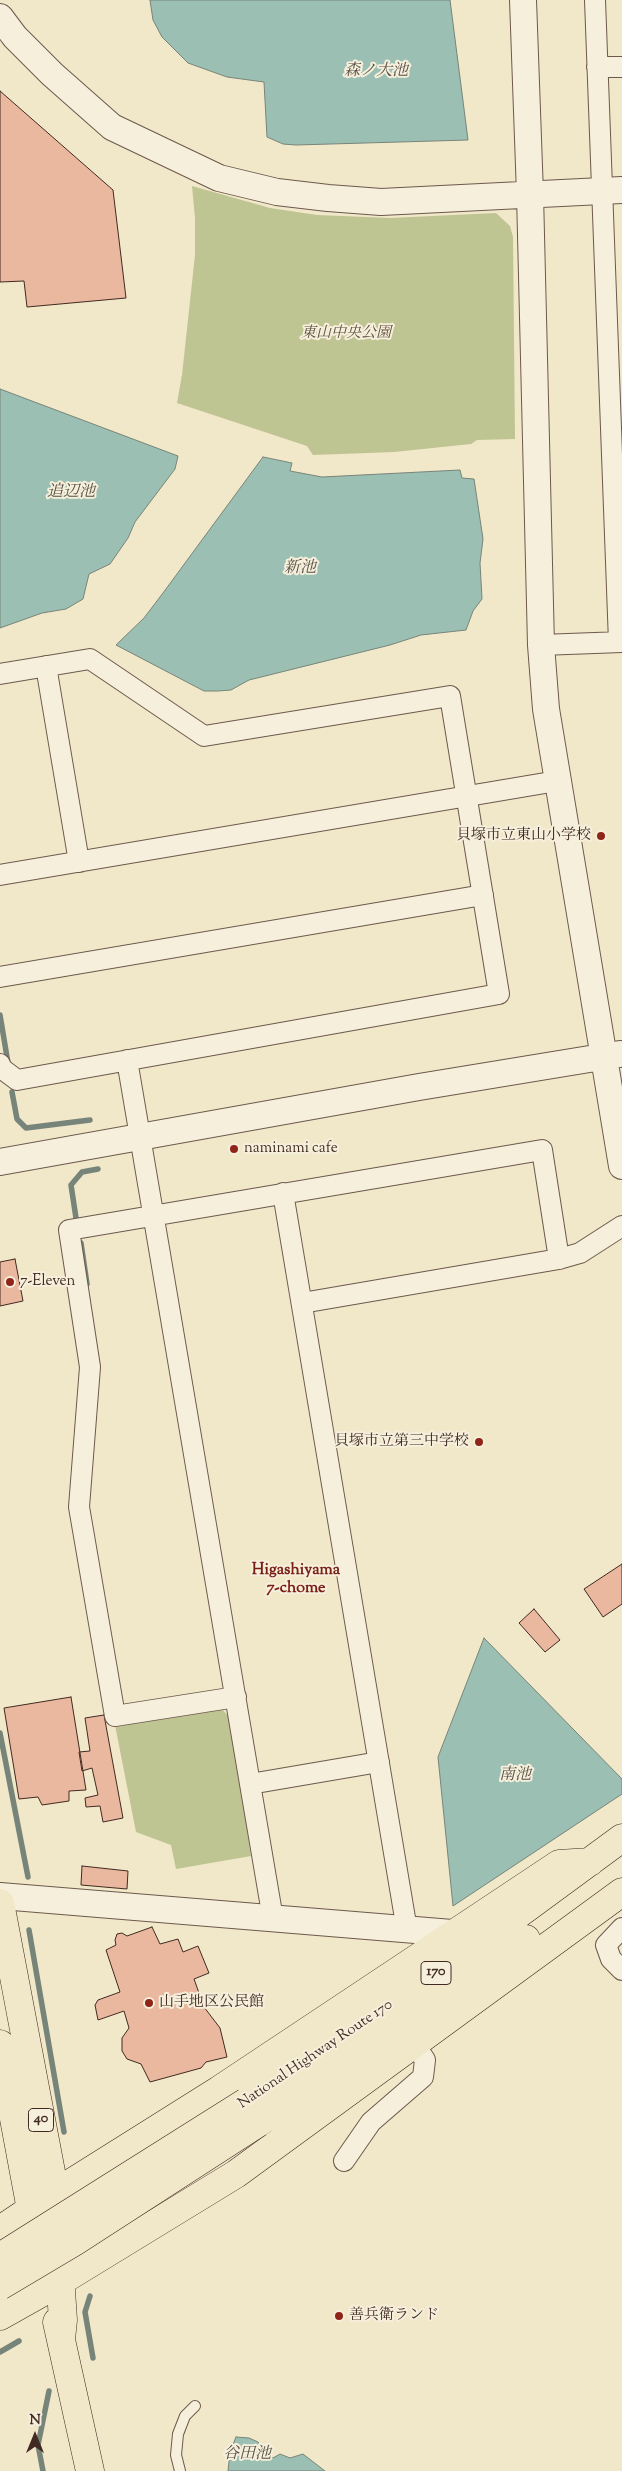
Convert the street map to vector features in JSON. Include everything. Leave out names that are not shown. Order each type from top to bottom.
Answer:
[{"type":"main road","name":"National Highway Route 170","points":[[6,2303],[74,2242],[252,2113],[622,1838]]},
{"type":"main road","points":[[0,2230],[218,2090],[452,1933],[559,1864],[590,1862]]},
{"type":"main road","name":"National Highway Route 170","points":[[0,2257],[252,2113],[622,1872]]},
{"type":"main road","points":[[6,2303],[54,2285],[236,2174],[622,1892]]},
{"type":"main road","name":"40","points":[[0,1902],[55,2193],[54,2285]]},
{"type":"main road","name":"40","points":[[0,2044],[30,2211],[54,2285],[63,2320],[62,2339],[90,2471]]},
{"type":"street","points":[[523,0],[530,194],[540,644],[546,709],[557,781],[613,1055],[622,1166]]},
{"type":"street","points":[[540,644],[620,642],[611,190],[597,67],[595,0]]},
{"type":"street","points":[[0,17],[15,37],[52,74],[112,127],[219,178],[277,192],[381,202],[611,190]]},
{"type":"street","points":[[597,67],[622,67]]},
{"type":"street","points":[[0,674],[90,659],[204,736],[450,696],[499,994],[17,1080],[1,1068],[0,1064]]},
{"type":"street","points":[[46,666],[79,862]]},
{"type":"street","points":[[0,875],[557,781]]},
{"type":"street","points":[[0,977],[483,895]]},
{"type":"street","points":[[0,1162],[613,1055]]},
{"type":"street","points":[[127,1060],[273,1919]]},
{"type":"street","points":[[236,1697],[115,1716],[79,1507],[90,1367],[69,1230],[542,1150],[560,1258]]},
{"type":"street","points":[[283,1194],[407,1930]]},
{"type":"street","points":[[302,1303],[560,1258],[580,1253],[622,1226]]},
{"type":"street","points":[[250,1784],[379,1762]]},
{"type":"street","points":[[0,1896],[452,1933]]},
{"type":"street","points":[[622,1928],[606,1946],[610,1959],[622,1970]]},
{"type":"street","points":[[344,2161],[371,2122],[423,2077],[425,2060],[414,2043]]},
{"type":"street","points":[[0,2327],[6,2303]]},
{"type":"lane","points":[[180,2471],[176,2455],[178,2434],[185,2416],[195,2406]]},
{"type":"green space","name":"東山中央公園","points":[[192,186],[270,208],[317,215],[390,218],[496,213],[510,226],[513,237],[515,439],[477,440],[471,444],[394,452],[313,455],[307,446],[177,403],[182,375],[195,255],[195,218]]},
{"type":"green space","points":[[222,1709],[230,1718],[251,1856],[176,1869],[171,1845],[136,1832],[115,1725]]},
{"type":"water","name":"森ノ大池","points":[[150,0],[450,0],[468,140],[296,145],[283,144],[267,137],[264,82],[227,77],[188,63],[162,37],[153,20]]},
{"type":"water","name":"追辺池","points":[[0,389],[178,456],[175,469],[135,522],[128,538],[110,564],[89,574],[83,599],[66,609],[42,613],[0,628]]},
{"type":"water","name":"新池","points":[[263,457],[292,463],[290,471],[322,477],[460,470],[462,478],[474,479],[483,539],[480,563],[482,599],[473,611],[466,630],[421,635],[390,645],[249,680],[231,690],[218,691],[204,691],[116,645],[144,618]]},
{"type":"water","name":"南池","points":[[484,1638],[622,1779],[622,1794],[453,1906],[438,1757]]},
{"type":"water","name":"谷田池","points":[[236,2437],[249,2438],[258,2442],[273,2458],[280,2454],[290,2458],[303,2454],[325,2471],[228,2471],[230,2452]]},
{"type":"building","points":[[0,91],[113,190],[126,298],[27,307],[24,281],[0,282]]},
{"type":"building","name":"7-Eleven","points":[[15,1259],[23,1301],[0,1306],[0,1262]]},
{"type":"building","points":[[622,1564],[622,1604],[603,1617],[584,1589]]},
{"type":"building","points":[[534,1609],[560,1640],[545,1652],[519,1623]]},
{"type":"building","points":[[71,1697],[86,1790],[69,1791],[69,1801],[42,1805],[38,1797],[19,1799],[4,1708]]},
{"type":"building","points":[[104,1715],[123,1818],[103,1822],[100,1806],[86,1807],[85,1798],[98,1795],[92,1768],[82,1771],[79,1752],[90,1751],[85,1718]]},
{"type":"building","points":[[82,1866],[128,1871],[127,1889],[81,1885]]},
{"type":"building","name":"山手地区公民館","points":[[152,1927],[160,1944],[178,1939],[183,1952],[198,1946],[209,1973],[194,1979],[204,2007],[220,2028],[227,2057],[206,2062],[201,2068],[150,2082],[141,2064],[127,2059],[122,2051],[122,2038],[129,2028],[124,2011],[98,2020],[95,2005],[98,2000],[120,1992],[106,1950],[116,1945],[117,1934],[122,1933],[127,1936]]},
{"type":"waterway","points":[[0,1015],[8,1063]]},
{"type":"waterway","points":[[12,1092],[17,1119],[26,1128],[90,1120]]},
{"type":"waterway","points":[[76,1218],[71,1185],[82,1172],[98,1169]]},
{"type":"waterway","points":[[81,1243],[87,1284]]},
{"type":"waterway","points":[[0,1733],[28,1877]]},
{"type":"waterway","points":[[29,1930],[64,2132]]},
{"type":"waterway","points":[[90,2296],[85,2312],[93,2358]]},
{"type":"waterway","points":[[0,2352],[19,2341]]},
{"type":"waterway","points":[[43,2471],[38,2445],[49,2391]]},
{"type":"place","name":"貝塚市立東山小学校","points":[[601,836]]},
{"type":"place","name":"naminami cafe","points":[[234,1149]]},
{"type":"place","name":"7-Eleven","points":[[10,1282]]},
{"type":"place","name":"貝塚市立第三中学校","points":[[479,1442]]},
{"type":"place","name":"山手地区公民館","points":[[149,2003]]},
{"type":"place","name":"善兵衛ランド","points":[[339,2316]]},
{"type":"district","name":"Higashiyama 7-chome","points":[[296,1580]]}]
